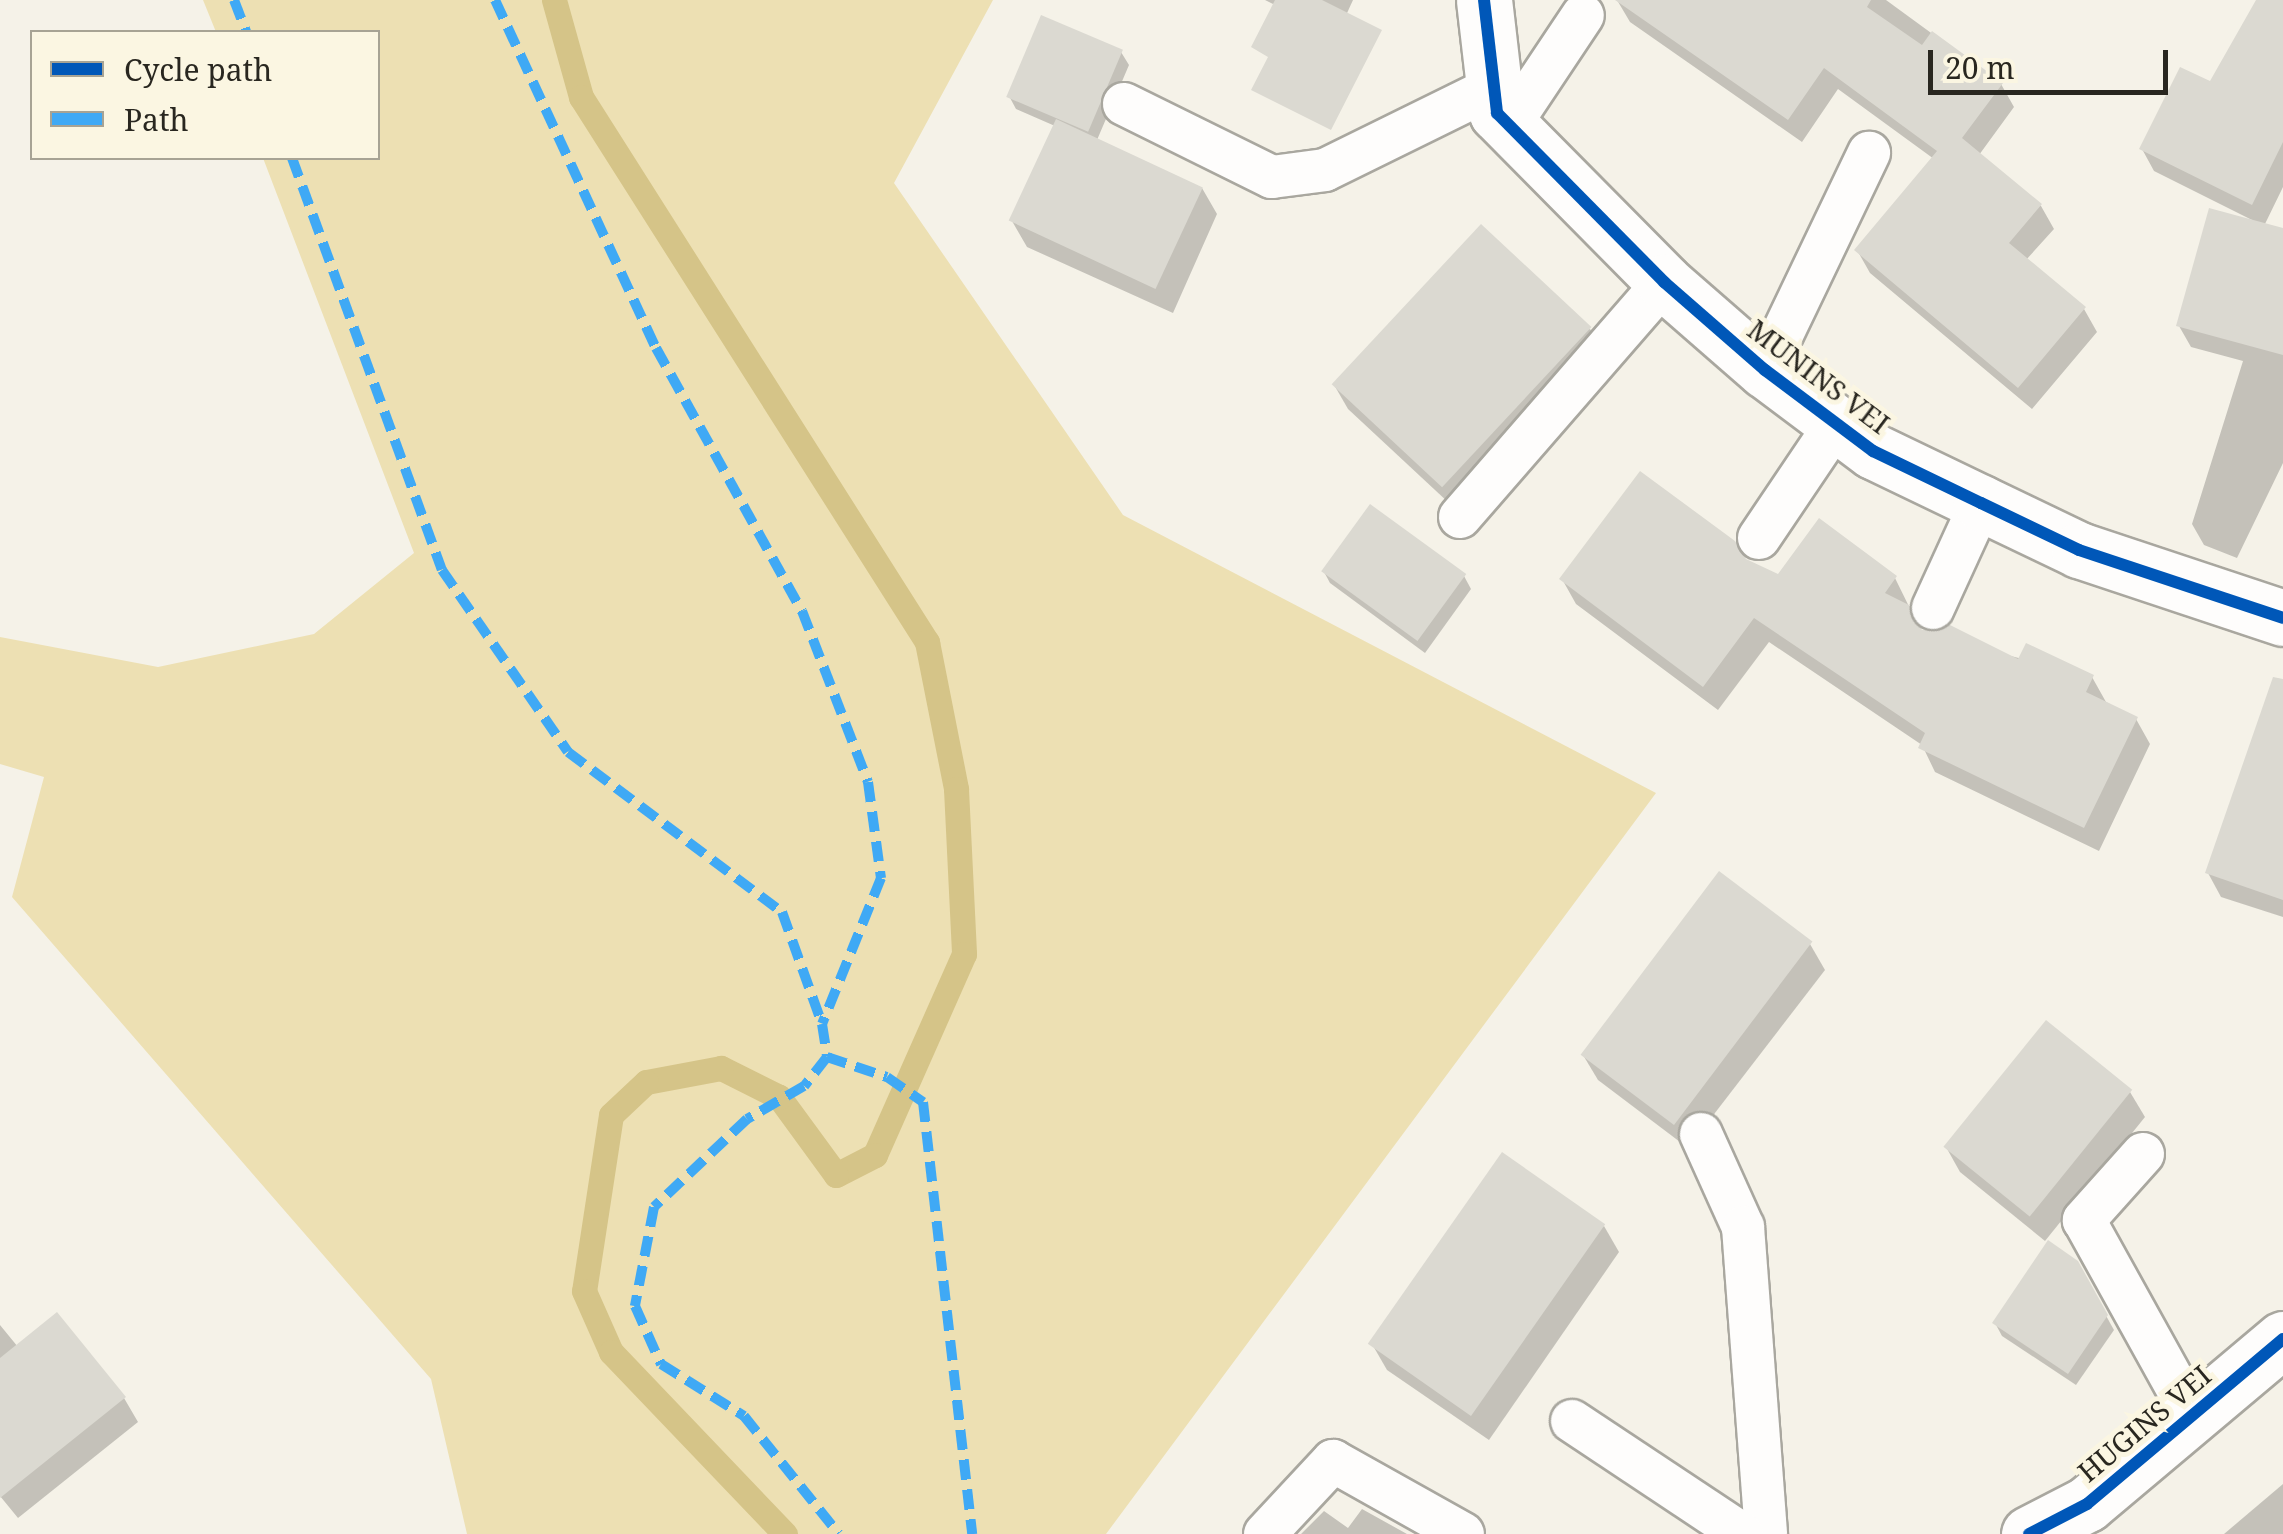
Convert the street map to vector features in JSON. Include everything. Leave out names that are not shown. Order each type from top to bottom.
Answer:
[{"type":"street","points":[[1484,0],[1501,107]]},
{"type":"street","name":"MUNINS VEI","points":[[1501,107],[1664,282],[1765,370],[1872,451],[2079,550],[2283,618]]},
{"type":"street","name":"HUGINS VEI","points":[[2029,1534],[2086,1504],[2283,1339]]},
{"type":"lane","points":[[1124,104],[1272,177],[1325,170],[1501,107],[1583,15]]},
{"type":"lane","points":[[1765,370],[1869,153]]},
{"type":"lane","points":[[1460,518],[1664,282]]},
{"type":"lane","points":[[1759,538],[1836,424]]},
{"type":"lane","points":[[1933,608],[1981,503]]},
{"type":"lane","points":[[1700,1134],[1742,1227],[1766,1534]]},
{"type":"lane","points":[[2143,1154],[2084,1220],[2192,1415]]},
{"type":"lane","points":[[1572,1422],[1742,1534]]},
{"type":"lane","points":[[1265,1534],[1334,1461],[1463,1534]]},
{"type":"shaded area","points":[[203,0],[993,0],[894,183],[1123,515],[1656,793],[1106,1534],[467,1534],[431,1379],[12,897],[44,777],[0,764],[0,637],[158,667],[314,634],[414,553],[264,160],[380,160],[380,30],[215,30]]},
{"type":"building","points":[[1275,0],[1322,0],[1382,30],[1331,130],[1251,90],[1268,57],[1251,47]]},
{"type":"building","points":[[1615,0],[1871,0],[1867,7],[1922,45],[1932,31],[2003,83],[1962,138],[2042,204],[2009,243],[2086,307],[2018,388],[1854,250],[1937,151],[1824,68],[1788,120]]},
{"type":"building","points":[[2256,0],[2283,0],[2283,142],[2252,205],[2139,149],[2180,67],[2210,81]]},
{"type":"building","points":[[1041,15],[1123,50],[1088,132],[1006,97]]},
{"type":"building","points":[[1056,119],[1203,187],[1155,289],[1009,221]]},
{"type":"building","points":[[2209,208],[2283,228],[2283,355],[2176,326]]},
{"type":"building","points":[[1481,224],[1591,327],[1442,487],[1332,384]]},
{"type":"building","points":[[1640,471],[1735,541],[1746,559],[1778,574],[1819,518],[1897,576],[1885,593],[1909,605],[1922,630],[1950,625],[2018,659],[2026,643],[2094,675],[2086,692],[2138,717],[2084,828],[1918,748],[1925,733],[1754,618],[1703,687],[1559,579]]},
{"type":"building","points":[[1370,504],[1466,574],[1417,641],[1321,571]]},
{"type":"building","points":[[2273,677],[2283,679],[2283,900],[2205,873]]},
{"type":"building","points":[[1719,871],[1812,941],[1674,1125],[1581,1055]]},
{"type":"building","points":[[2046,1020],[2132,1090],[2030,1217],[1943,1147]]},
{"type":"building","points":[[1502,1152],[1605,1224],[1471,1416],[1368,1344]]},
{"type":"building","points":[[2048,1240],[2078,1261],[2108,1315],[2068,1374],[1992,1323]]},
{"type":"building","points":[[57,1312],[126,1397],[0,1498],[0,1358]]},
{"type":"waterway","points":[[554,0],[581,97],[927,642],[956,789],[964,954],[875,1155],[836,1175],[779,1097],[721,1068],[646,1082],[611,1115],[584,1291],[611,1352],[785,1534]]},
{"type":"marked path","points":[[234,0],[245,30]]},
{"type":"marked path","points":[[495,0],[656,348],[802,611],[868,782],[881,878],[822,1024],[827,1057],[804,1086],[747,1119],[654,1207],[635,1306],[661,1364],[744,1416],[839,1534]]},
{"type":"marked path","points":[[293,160],[442,570],[568,752],[782,912],[822,1024]]},
{"type":"marked path","points":[[827,1057],[887,1077],[923,1102],[972,1534]]},
{"type":"cycle path","points":[[1484,0],[1497,113],[1664,282],[1765,370],[1873,451],[2079,550],[2283,618]]},
{"type":"cycle path","points":[[2029,1534],[2087,1504],[2283,1339]]}]
